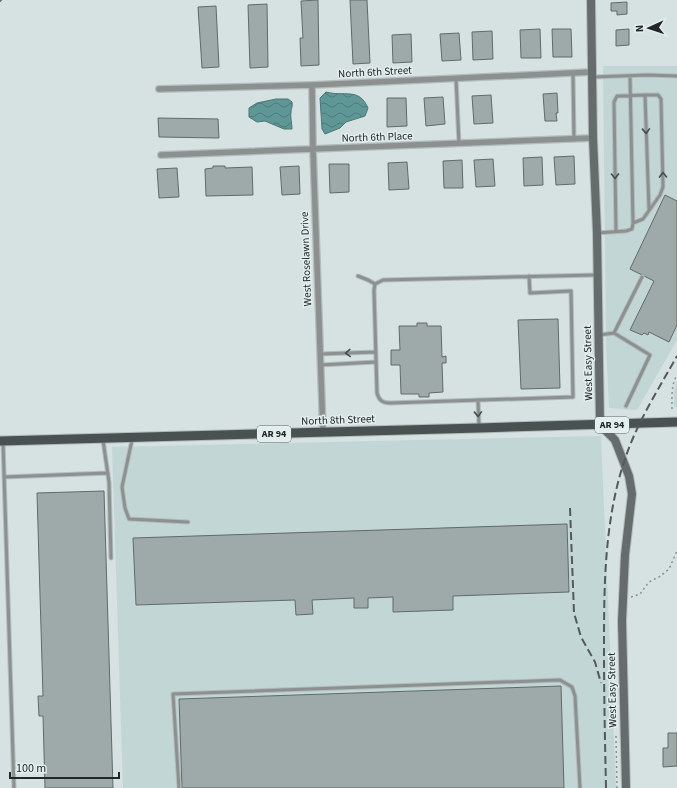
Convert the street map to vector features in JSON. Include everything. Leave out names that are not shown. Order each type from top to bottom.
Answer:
[{"type":"main road","name":"North 8th Street","points":[[1,441],[677,422]]},
{"type":"street","name":"West Easy Street","points":[[591,0],[600,425],[615,440],[629,476],[632,494],[625,555],[622,621],[626,788]]},
{"type":"street","name":"North 6th Street","points":[[159,89],[312,85],[573,74],[592,75]]},
{"type":"street","name":"West Roselawn Drive","points":[[312,85],[323,433]]},
{"type":"street","name":"North 6th Place","points":[[161,155],[593,138]]},
{"type":"lane","points":[[573,74],[574,139]]},
{"type":"lane","points":[[592,75],[677,76]]},
{"type":"lane","points":[[597,233],[626,231],[632,229],[630,76]]},
{"type":"lane","points":[[456,78],[459,144]]},
{"type":"lane","points":[[645,95],[649,210]]},
{"type":"lane","points":[[616,232],[614,102],[617,96],[658,95],[661,99],[663,187],[660,195],[643,219],[633,223]]},
{"type":"lane","points":[[375,284],[383,280],[598,274]]},
{"type":"lane","points":[[358,276],[375,284]]},
{"type":"lane","points":[[375,284],[377,393],[380,400],[385,403],[573,397],[571,291],[530,293],[529,276]]},
{"type":"lane","points":[[614,333],[642,277]]},
{"type":"lane","points":[[599,335],[614,333],[650,355],[626,406]]},
{"type":"lane","points":[[320,354],[376,352]]},
{"type":"lane","points":[[320,365],[376,362]]},
{"type":"lane","points":[[478,400],[479,428]]},
{"type":"lane","points":[[103,438],[110,482],[111,558]]},
{"type":"lane","points":[[133,438],[122,487],[125,508],[129,520],[188,522]]},
{"type":"lane","points":[[1,441],[4,477],[14,788]]},
{"type":"lane","points":[[4,477],[108,473]]},
{"type":"lane","points":[[179,788],[174,694],[560,680],[572,687],[575,696],[580,788]]},
{"type":"path","points":[[672,409],[672,390],[674,379],[677,375]]},
{"type":"path","points":[[628,598],[640,594],[649,582],[659,577],[669,569],[677,551]]},
{"type":"shaded area","points":[[603,66],[677,66],[677,340],[637,410],[609,408],[606,343]]},
{"type":"shaded area","points":[[677,380],[677,407],[674,407],[674,392]]},
{"type":"shaded area","points":[[601,436],[616,788],[123,788],[112,447]]},
{"type":"water","points":[[326,92],[350,94],[360,97],[368,108],[365,116],[346,122],[340,128],[325,134],[322,129],[320,98]]},
{"type":"water","points":[[276,99],[288,99],[292,102],[292,129],[284,129],[265,121],[257,122],[249,117],[249,108],[257,103]]},
{"type":"building","points":[[318,0],[319,65],[301,66],[300,38],[303,38],[301,1]]},
{"type":"building","points":[[350,0],[367,0],[370,63],[353,64]]},
{"type":"building","points":[[627,2],[627,14],[617,15],[617,11],[611,11],[611,3]]},
{"type":"building","points":[[267,4],[268,67],[250,68],[248,5]]},
{"type":"building","points":[[216,6],[219,67],[202,68],[198,7]]},
{"type":"building","points":[[540,29],[541,58],[521,58],[520,30]]},
{"type":"building","points":[[552,29],[571,29],[572,57],[553,57]]},
{"type":"building","points":[[629,29],[629,45],[616,46],[616,30]]},
{"type":"building","points":[[492,31],[493,59],[473,60],[472,32]]},
{"type":"building","points":[[459,33],[461,60],[442,61],[440,34]]},
{"type":"building","points":[[411,34],[412,62],[393,63],[392,35]]},
{"type":"building","points":[[557,93],[557,121],[545,121],[543,94]]},
{"type":"building","points":[[491,95],[493,123],[474,124],[472,96]]},
{"type":"building","points":[[443,97],[445,124],[426,126],[424,98]]},
{"type":"building","points":[[387,98],[406,98],[407,126],[387,127]]},
{"type":"building","points":[[158,118],[218,119],[219,138],[159,137]]},
{"type":"building","points":[[574,156],[575,184],[556,185],[554,157]]},
{"type":"building","points":[[542,157],[543,185],[524,186],[523,158]]},
{"type":"building","points":[[493,159],[495,186],[476,187],[474,160]]},
{"type":"building","points":[[462,160],[463,188],[444,188],[443,161]]},
{"type":"building","points":[[407,162],[409,189],[389,190],[388,163]]},
{"type":"building","points":[[329,164],[349,164],[349,192],[330,193]]},
{"type":"building","points":[[213,166],[225,166],[225,168],[252,167],[253,195],[206,196],[205,169],[213,168]]},
{"type":"building","points":[[299,166],[300,194],[282,195],[280,167]]},
{"type":"building","points":[[177,168],[179,197],[159,198],[157,169]]},
{"type":"building","points":[[665,195],[677,201],[677,325],[669,342],[649,332],[648,335],[644,333],[642,335],[630,330],[654,281],[630,269]]},
{"type":"building","points":[[558,319],[560,388],[521,389],[518,320]]},
{"type":"building","points":[[417,323],[427,323],[427,326],[441,326],[442,357],[446,356],[446,363],[442,363],[443,392],[429,393],[429,397],[419,397],[419,394],[401,394],[400,365],[391,365],[391,350],[400,350],[399,326],[417,326]]},
{"type":"building","points":[[104,491],[113,788],[45,788],[43,716],[39,716],[38,696],[43,696],[37,493]]},
{"type":"building","points":[[567,524],[569,592],[453,596],[453,610],[393,612],[393,597],[368,598],[368,608],[354,608],[354,598],[312,600],[313,614],[296,615],[295,600],[136,605],[133,538]]},
{"type":"building","points":[[561,686],[564,788],[182,788],[179,699]]},
{"type":"building","points":[[668,733],[677,733],[677,766],[663,767],[663,748],[668,748]]},
{"type":"railway","points":[[606,788],[604,603],[606,556],[612,508],[617,485],[629,448],[648,408],[677,356]]},
{"type":"railway","points":[[570,508],[574,613],[581,637],[595,662],[601,683]]}]
